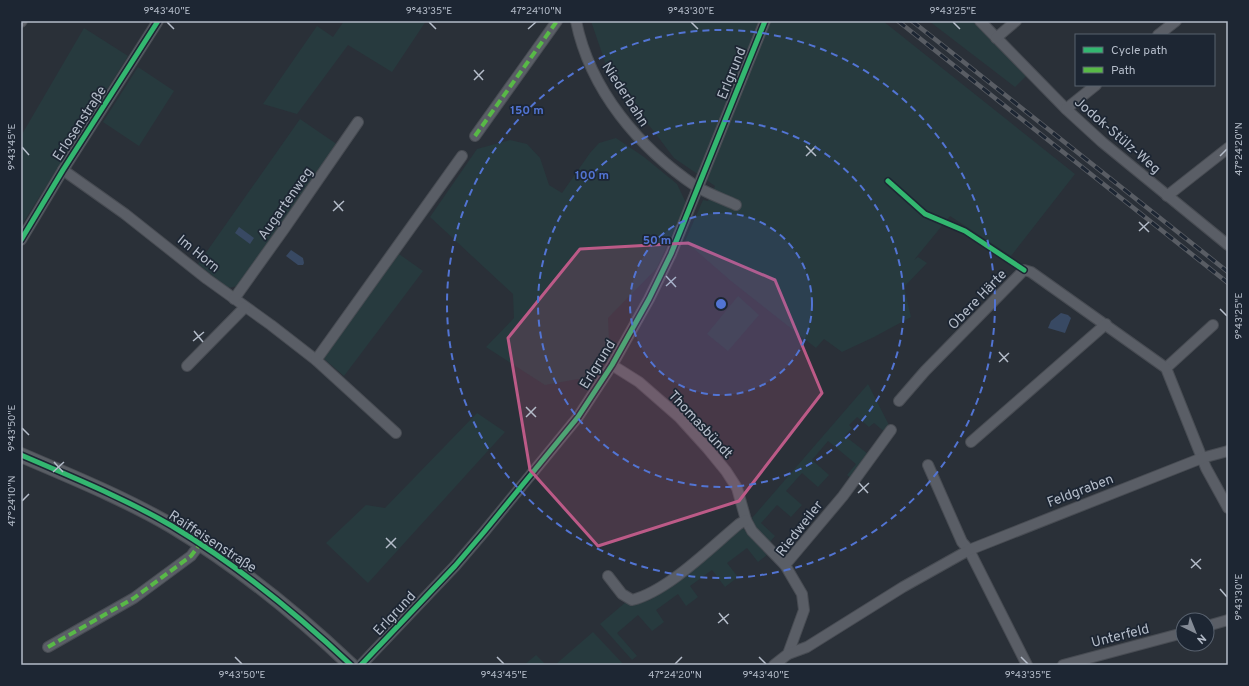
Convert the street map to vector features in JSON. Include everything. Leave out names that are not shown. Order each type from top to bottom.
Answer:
[{"type":"street","name":"Erlosenstraße","points":[[21,240],[63,170],[158,21]]},
{"type":"street","points":[[475,136],[557,21]]},
{"type":"street","name":"Niederbahn","points":[[576,21],[586,56],[597,79],[613,105],[638,138],[664,162],[698,187],[736,206]]},
{"type":"street","name":"Erlgrund","points":[[361,665],[454,566],[489,526],[578,417],[612,365],[649,299],[671,254],[764,21]]},
{"type":"street","name":"Jodok-Stülz-Weg","points":[[980,21],[1066,109],[1167,196],[1228,245]]},
{"type":"street","points":[[996,38],[1016,21]]},
{"type":"street","points":[[1159,34],[1176,21]]},
{"type":"street","points":[[1066,109],[1095,86]]},
{"type":"street","name":"Augartenweg","points":[[234,299],[284,230],[358,122]]},
{"type":"street","points":[[1167,196],[1228,148]]},
{"type":"street","points":[[316,360],[462,156]]},
{"type":"street","name":"Im Horn","points":[[63,170],[125,214],[234,299],[271,325],[316,360],[396,433]]},
{"type":"street","name":"Obere Härte","points":[[899,401],[925,371],[1024,270],[1031,272],[1166,368]]},
{"type":"street","points":[[187,366],[245,307]]},
{"type":"street","points":[[970,442],[1106,324]]},
{"type":"street","points":[[1213,325],[1166,368],[1202,458],[1228,508]]},
{"type":"street","name":"Thomasbündt","points":[[612,365],[639,382],[679,417],[708,449],[726,471],[737,488],[746,520],[752,531],[785,565]]},
{"type":"street","name":"Riedweiler","points":[[788,654],[804,610],[802,594],[785,565],[842,496],[891,430]]},
{"type":"street","name":"Feldgraben","points":[[774,665],[788,654],[807,647],[903,587],[969,550],[1202,458],[1228,451]]},
{"type":"street","name":"Raiffeisenstraße","points":[[21,455],[118,498],[171,526],[200,544],[278,599],[351,665]]},
{"type":"street","points":[[928,465],[962,542],[969,550],[1027,665]]},
{"type":"street","points":[[608,576],[622,594],[632,600],[645,597],[661,588],[739,524],[746,520]]},
{"type":"street","name":"Raiffeisenstraße","points":[[48,647],[134,598],[191,556],[200,544]]},
{"type":"street","points":[[1215,624],[1228,620]]},
{"type":"street","name":"Unterfeld","points":[[1063,665],[1175,635]]},
{"type":"highlighted area","points":[[688,243],[775,280],[822,393],[739,501],[598,546],[530,470],[508,338],[580,249]]},
{"type":"green space","points":[[344,21],[426,21],[392,72],[348,45],[297,114],[263,104],[317,26],[333,37]]},
{"type":"green space","points":[[591,21],[883,21],[1075,174],[1011,256],[950,216],[914,260],[918,257],[927,263],[904,287],[911,317],[842,352],[824,339],[816,348],[731,281],[685,241],[703,200],[708,201],[715,186],[674,158],[652,129],[622,96],[608,71]]},
{"type":"green space","points":[[929,21],[972,21],[1026,76],[1015,87]]},
{"type":"green space","points":[[84,28],[128,56],[21,226],[21,136]]},
{"type":"green space","points":[[138,67],[174,91],[139,146],[103,122]]},
{"type":"green space","points":[[300,119],[338,145],[238,286],[228,288],[198,264]]},
{"type":"green space","points":[[616,138],[644,157],[677,184],[686,203],[657,268],[608,318],[609,342],[586,381],[578,379],[545,385],[486,347],[514,318],[513,294],[430,217],[477,149],[510,140],[527,144],[540,158],[549,185],[562,193],[590,153],[599,143]]},
{"type":"green space","points":[[399,254],[423,271],[344,376],[323,358]]},
{"type":"green space","points":[[738,296],[759,315],[728,351],[707,334]]},
{"type":"green space","points":[[868,384],[890,427],[886,433],[874,423],[869,427],[857,417],[849,425],[852,428],[845,436],[868,454],[852,479],[847,475],[856,464],[828,441],[812,460],[829,475],[818,487],[802,473],[786,491],[802,505],[791,517],[777,505],[761,523],[775,536],[769,543],[757,530],[752,518]]},
{"type":"green space","points":[[477,413],[505,432],[368,583],[326,543],[366,505],[385,508]]},
{"type":"green space","points":[[743,528],[767,555],[758,562],[747,548],[727,563],[738,577],[725,587],[712,570],[690,586],[698,597],[686,606],[678,594],[656,610],[664,622],[652,631],[638,615],[617,633],[637,656],[632,660],[600,624],[626,602],[635,605],[650,600]]},
{"type":"green space","points":[[593,632],[624,665],[555,665]]},
{"type":"green space","points":[[536,655],[546,665],[524,665]]},
{"type":"water","points":[[239,227],[254,238],[250,244],[235,233]]},
{"type":"water","points":[[291,250],[303,258],[303,265],[298,265],[286,256]]},
{"type":"water","points":[[1061,313],[1068,315],[1071,318],[1065,333],[1048,328],[1051,321]]},
{"type":"railway","points":[[898,21],[1228,283]]},
{"type":"railway","points":[[912,21],[1228,272]]},
{"type":"marked path","points":[[475,136],[557,21]]},
{"type":"marked path","points":[[48,647],[134,598],[191,556],[200,544]]},
{"type":"cycle path","points":[[21,240],[63,170],[158,21]]},
{"type":"cycle path","points":[[361,665],[455,566],[484,532],[578,417],[612,365],[649,299],[671,254],[765,21]]},
{"type":"cycle path","points":[[888,181],[925,214],[965,231],[1024,270]]},
{"type":"cycle path","points":[[21,455],[98,488],[135,506],[196,541],[243,573],[287,608],[351,665]]}]
